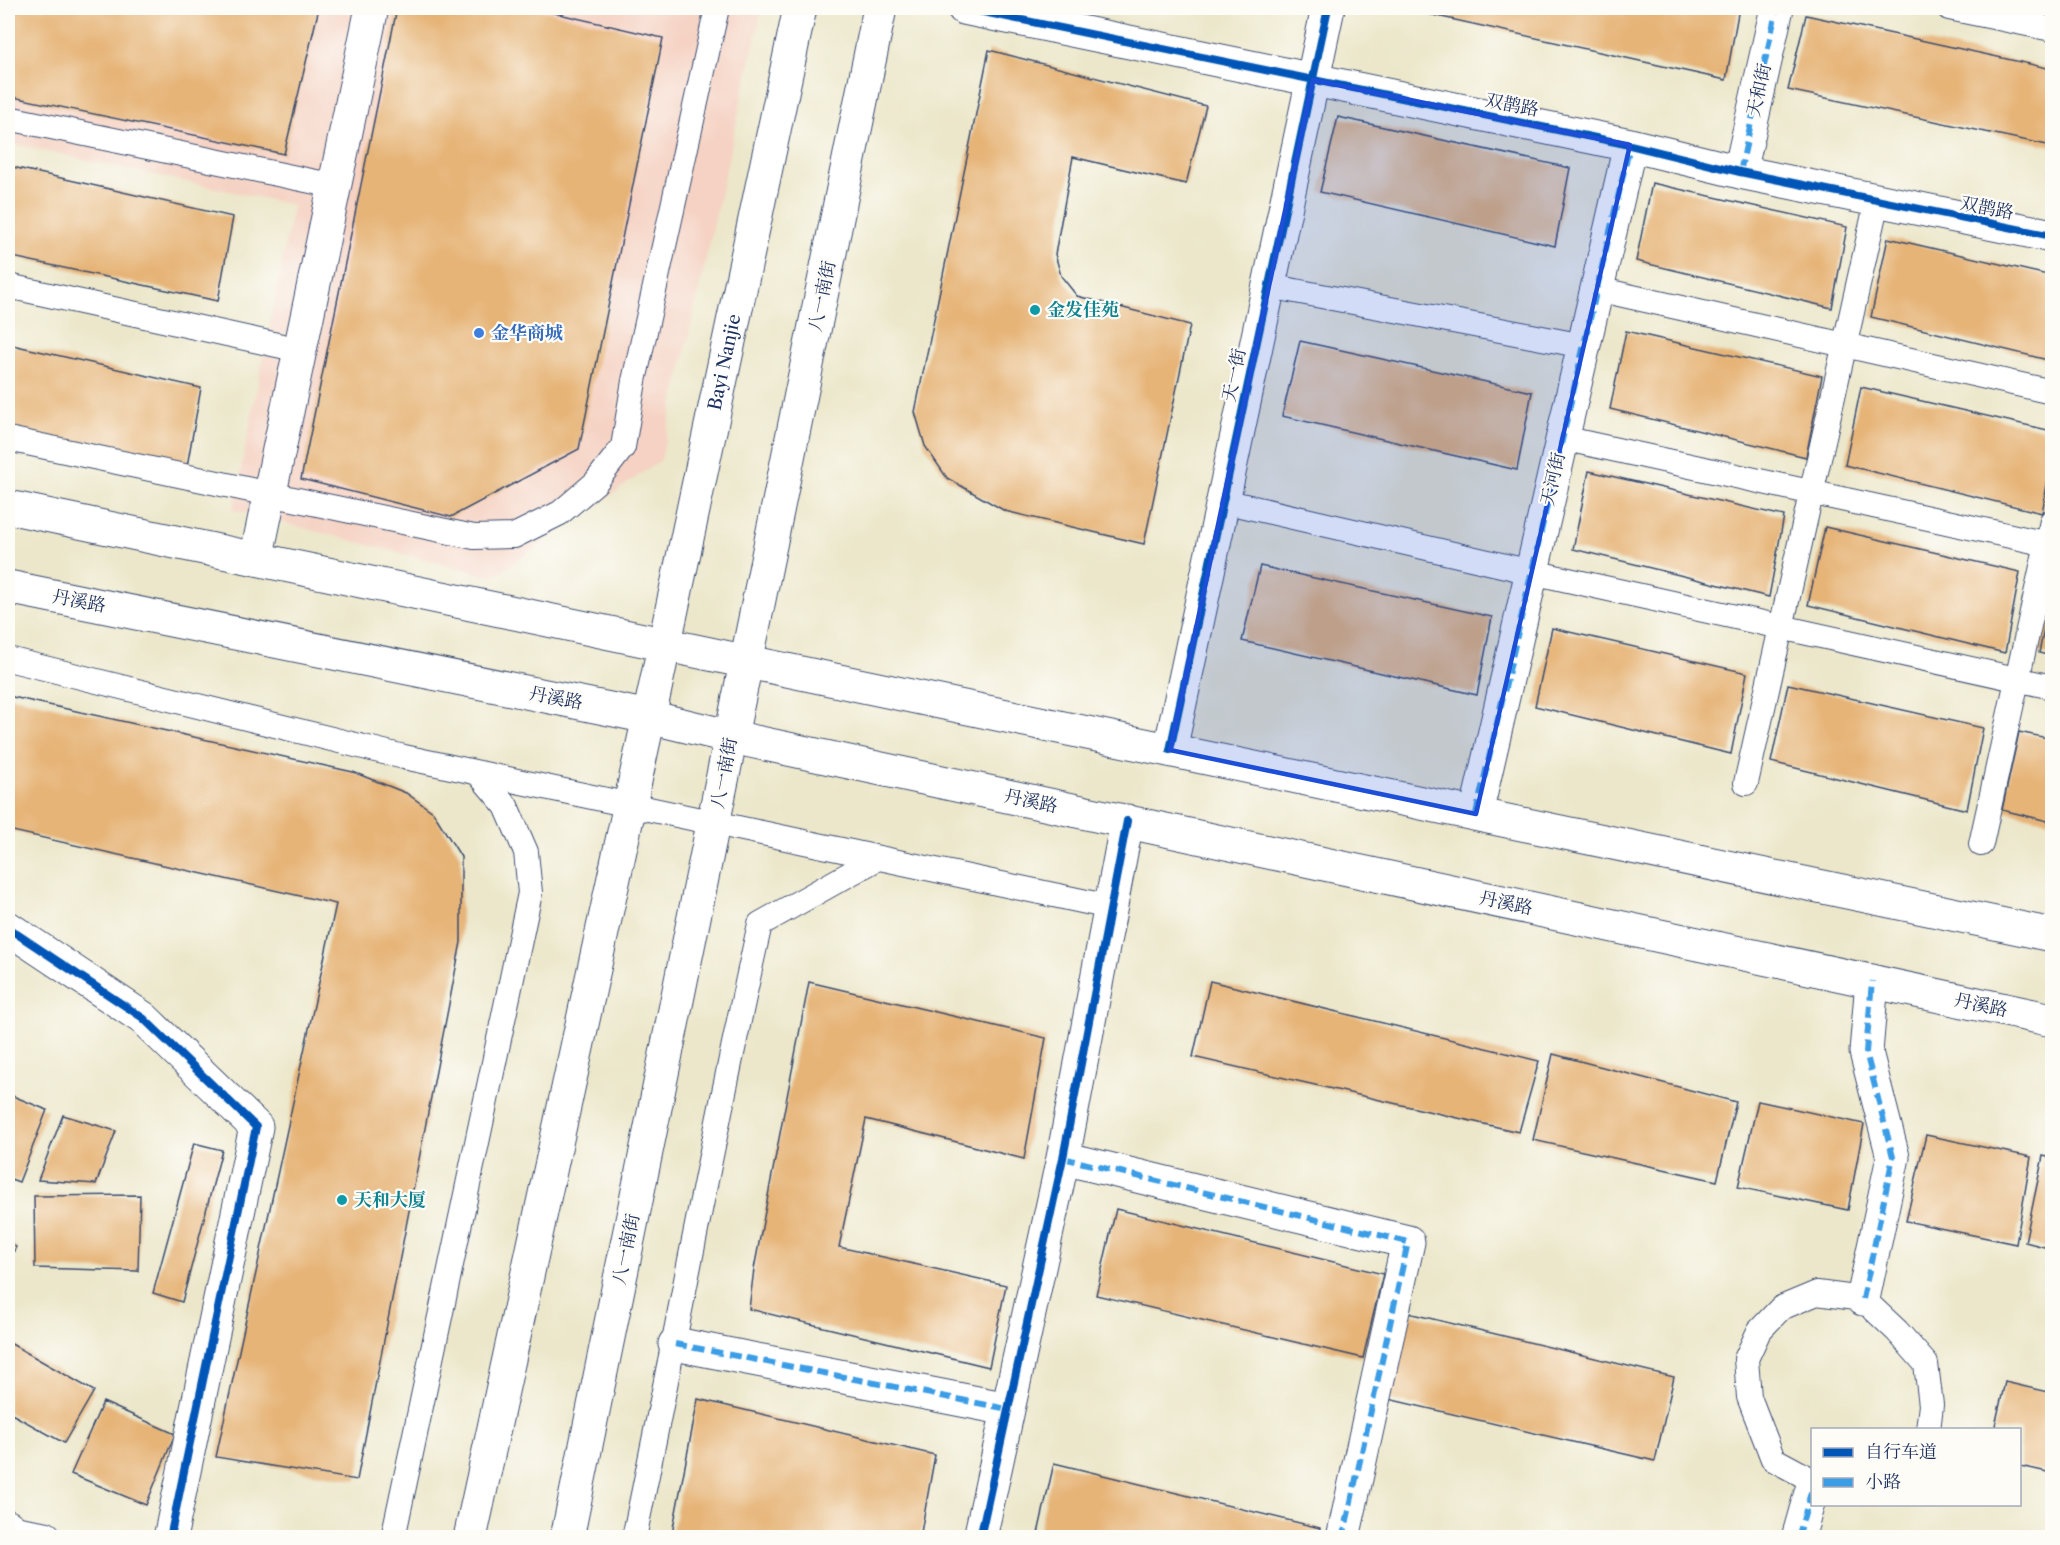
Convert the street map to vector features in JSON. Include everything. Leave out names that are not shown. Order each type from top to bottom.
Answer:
[{"type":"main road","points":[[256,559],[372,8]]},
{"type":"main road","name":"Bayi Nanjie","points":[[649,717],[800,8]]},
{"type":"main road","name":"八一南街","points":[[567,1538],[880,8]]},
{"type":"main road","name":"双鹊路","points":[[964,8],[1630,145],[1740,172],[2052,236]]},
{"type":"main road","name":"天一街","points":[[1170,750],[1328,8]]},
{"type":"main road","name":"天和街","points":[[1740,172],[1777,8]]},
{"type":"main road","name":"天河街","points":[[1476,814],[1630,145]]},
{"type":"main road","points":[[8,507],[2052,935]]},
{"type":"main road","name":"丹溪路","points":[[8,586],[649,717],[2052,1020]]},
{"type":"main road","points":[[470,1538],[649,717]]},
{"type":"main road","points":[[980,1538],[1063,1158],[1127,821]]},
{"type":"main road","points":[[8,927],[143,1018],[256,1127],[170,1538]]},
{"type":"main road","points":[[1863,1299],[1893,1157],[1866,1052],[1872,981]]},
{"type":"main road","points":[[1063,1158],[1408,1242],[1343,1538]]},
{"type":"main road","points":[[675,1344],[1008,1409]]},
{"type":"main road","points":[[1798,1538],[1811,1492]]},
{"type":"main road","points":[[8,1527],[16,1533],[45,1538]]},
{"type":"lane","points":[[8,439],[474,537],[514,536],[560,513],[595,483],[623,447],[634,381],[717,8]]},
{"type":"lane","points":[[1949,8],[2052,29]]},
{"type":"lane","points":[[8,118],[335,186]]},
{"type":"lane","points":[[1746,783],[1877,201]]},
{"type":"lane","points":[[8,286],[300,350]]},
{"type":"lane","points":[[1269,286],[1584,346]]},
{"type":"lane","points":[[1597,289],[2052,392]]},
{"type":"lane","points":[[1562,438],[1811,493],[2051,537],[1981,844]]},
{"type":"lane","points":[[1223,501],[2052,687]]},
{"type":"lane","points":[[8,659],[392,754],[1110,907]]},
{"type":"lane","points":[[393,1538],[530,893],[526,852],[506,806],[478,773]]},
{"type":"lane","points":[[634,1538],[675,1344],[731,1053],[760,924],[878,858]]},
{"type":"lane","points":[[1811,1479],[1773,1460],[1749,1397],[1746,1359],[1759,1331],[1781,1308],[1817,1293],[1863,1299],[1897,1331],[1926,1364],[1931,1405],[1928,1428]]},
{"type":"highlighted area","points":[[1313,80],[1630,145],[1476,814],[1170,750]]},
{"type":"shaded area","name":"金华商城","points":[[8,8],[762,8],[661,460],[494,577],[233,510],[293,205],[8,143]]},
{"type":"building","points":[[8,8],[319,8],[284,154],[8,96]]},
{"type":"building","points":[[397,8],[533,8],[663,38],[579,449],[451,517],[301,479]]},
{"type":"building","points":[[1401,8],[1739,8],[1726,80]]},
{"type":"building","points":[[1806,15],[2052,69],[2052,146],[1788,90]]},
{"type":"building","name":"金发佳苑","points":[[989,50],[1206,106],[1186,184],[1073,157],[1055,254],[1061,276],[1077,296],[1190,325],[1144,544],[1005,511],[947,478],[925,446],[915,412]]},
{"type":"building","points":[[1338,117],[1570,168],[1555,246],[1320,192]]},
{"type":"building","points":[[8,166],[233,217],[218,301],[8,256]]},
{"type":"building","points":[[1652,183],[1847,227],[1832,308],[1636,261]]},
{"type":"building","points":[[1888,238],[2052,276],[2052,361],[1871,317]]},
{"type":"building","points":[[1626,331],[1822,376],[1806,457],[1610,409]]},
{"type":"building","points":[[1300,341],[1532,392],[1517,470],[1282,416]]},
{"type":"building","points":[[8,344],[201,388],[186,472],[8,434]]},
{"type":"building","points":[[1861,387],[2052,431],[2052,457],[2042,513],[1845,465]]},
{"type":"building","points":[[1589,471],[1784,516],[1769,597],[1573,549]]},
{"type":"building","points":[[1825,527],[2020,572],[2005,653],[1808,605]]},
{"type":"building","points":[[1260,566],[1492,617],[1477,695],[1242,641]]},
{"type":"building","points":[[2052,595],[2052,656],[2039,653]]},
{"type":"building","points":[[1552,628],[1747,673],[1731,754],[1535,706]]},
{"type":"building","points":[[1788,684],[1983,728],[1967,810],[1771,762]]},
{"type":"building","name":"天和大厦","points":[[8,696],[353,772],[406,793],[433,812],[461,857],[461,942],[357,1480],[216,1457],[336,904],[8,830]]},
{"type":"building","points":[[2019,732],[2052,739],[2052,822],[2002,810]]},
{"type":"building","points":[[1210,981],[1539,1061],[1519,1132],[1193,1057]]},
{"type":"building","points":[[809,982],[1046,1038],[1024,1159],[866,1119],[839,1247],[1006,1285],[989,1367],[749,1309],[754,1269]]},
{"type":"building","points":[[1553,1054],[1736,1102],[1717,1181],[1533,1140]]},
{"type":"building","points":[[8,1094],[47,1110],[19,1182],[8,1178]]},
{"type":"building","points":[[1758,1101],[1864,1124],[1848,1210],[1738,1187]]},
{"type":"building","points":[[63,1115],[116,1131],[96,1184],[38,1180]]},
{"type":"building","points":[[1926,1135],[2031,1157],[2016,1244],[1906,1221]]},
{"type":"building","points":[[194,1143],[222,1150],[182,1302],[153,1293]]},
{"type":"building","points":[[2043,1156],[2052,1158],[2052,1249],[2025,1242]]},
{"type":"building","points":[[140,1195],[138,1271],[35,1268],[34,1196]]},
{"type":"building","points":[[1116,1209],[1383,1274],[1363,1358],[1096,1295]]},
{"type":"building","points":[[8,1241],[16,1247],[8,1263]]},
{"type":"building","points":[[1408,1313],[1674,1377],[1655,1461],[1388,1399]]},
{"type":"building","points":[[8,1342],[94,1391],[64,1443],[8,1412]]},
{"type":"building","points":[[2005,1382],[2052,1393],[2052,1473],[2021,1466],[2021,1428],[1994,1428]]},
{"type":"building","points":[[698,1399],[935,1455],[920,1538],[671,1538]]},
{"type":"building","points":[[103,1402],[175,1434],[146,1505],[71,1474]]},
{"type":"building","points":[[1054,1463],[1320,1528],[1318,1538],[1037,1538]]},
{"type":"marked path","points":[[1740,172],[1777,8]]},
{"type":"marked path","points":[[1476,814],[1630,145]]},
{"type":"marked path","points":[[1863,1299],[1893,1157],[1866,1052],[1872,981]]},
{"type":"marked path","points":[[1063,1158],[1408,1242],[1343,1538]]},
{"type":"marked path","points":[[675,1344],[1008,1409]]},
{"type":"marked path","points":[[1798,1538],[1811,1492]]},
{"type":"cycle path","points":[[964,8],[1630,145],[1740,172],[2052,236]]},
{"type":"cycle path","points":[[1170,750],[1328,8]]},
{"type":"cycle path","points":[[980,1538],[1063,1158],[1127,821]]},
{"type":"cycle path","points":[[8,928],[143,1018],[256,1127],[170,1538]]},
{"type":"place","name":"金发佳苑","points":[[1035,310]]},
{"type":"place","name":"金华商城","points":[[479,333]]},
{"type":"place","name":"天和大厦","points":[[342,1200]]}]
